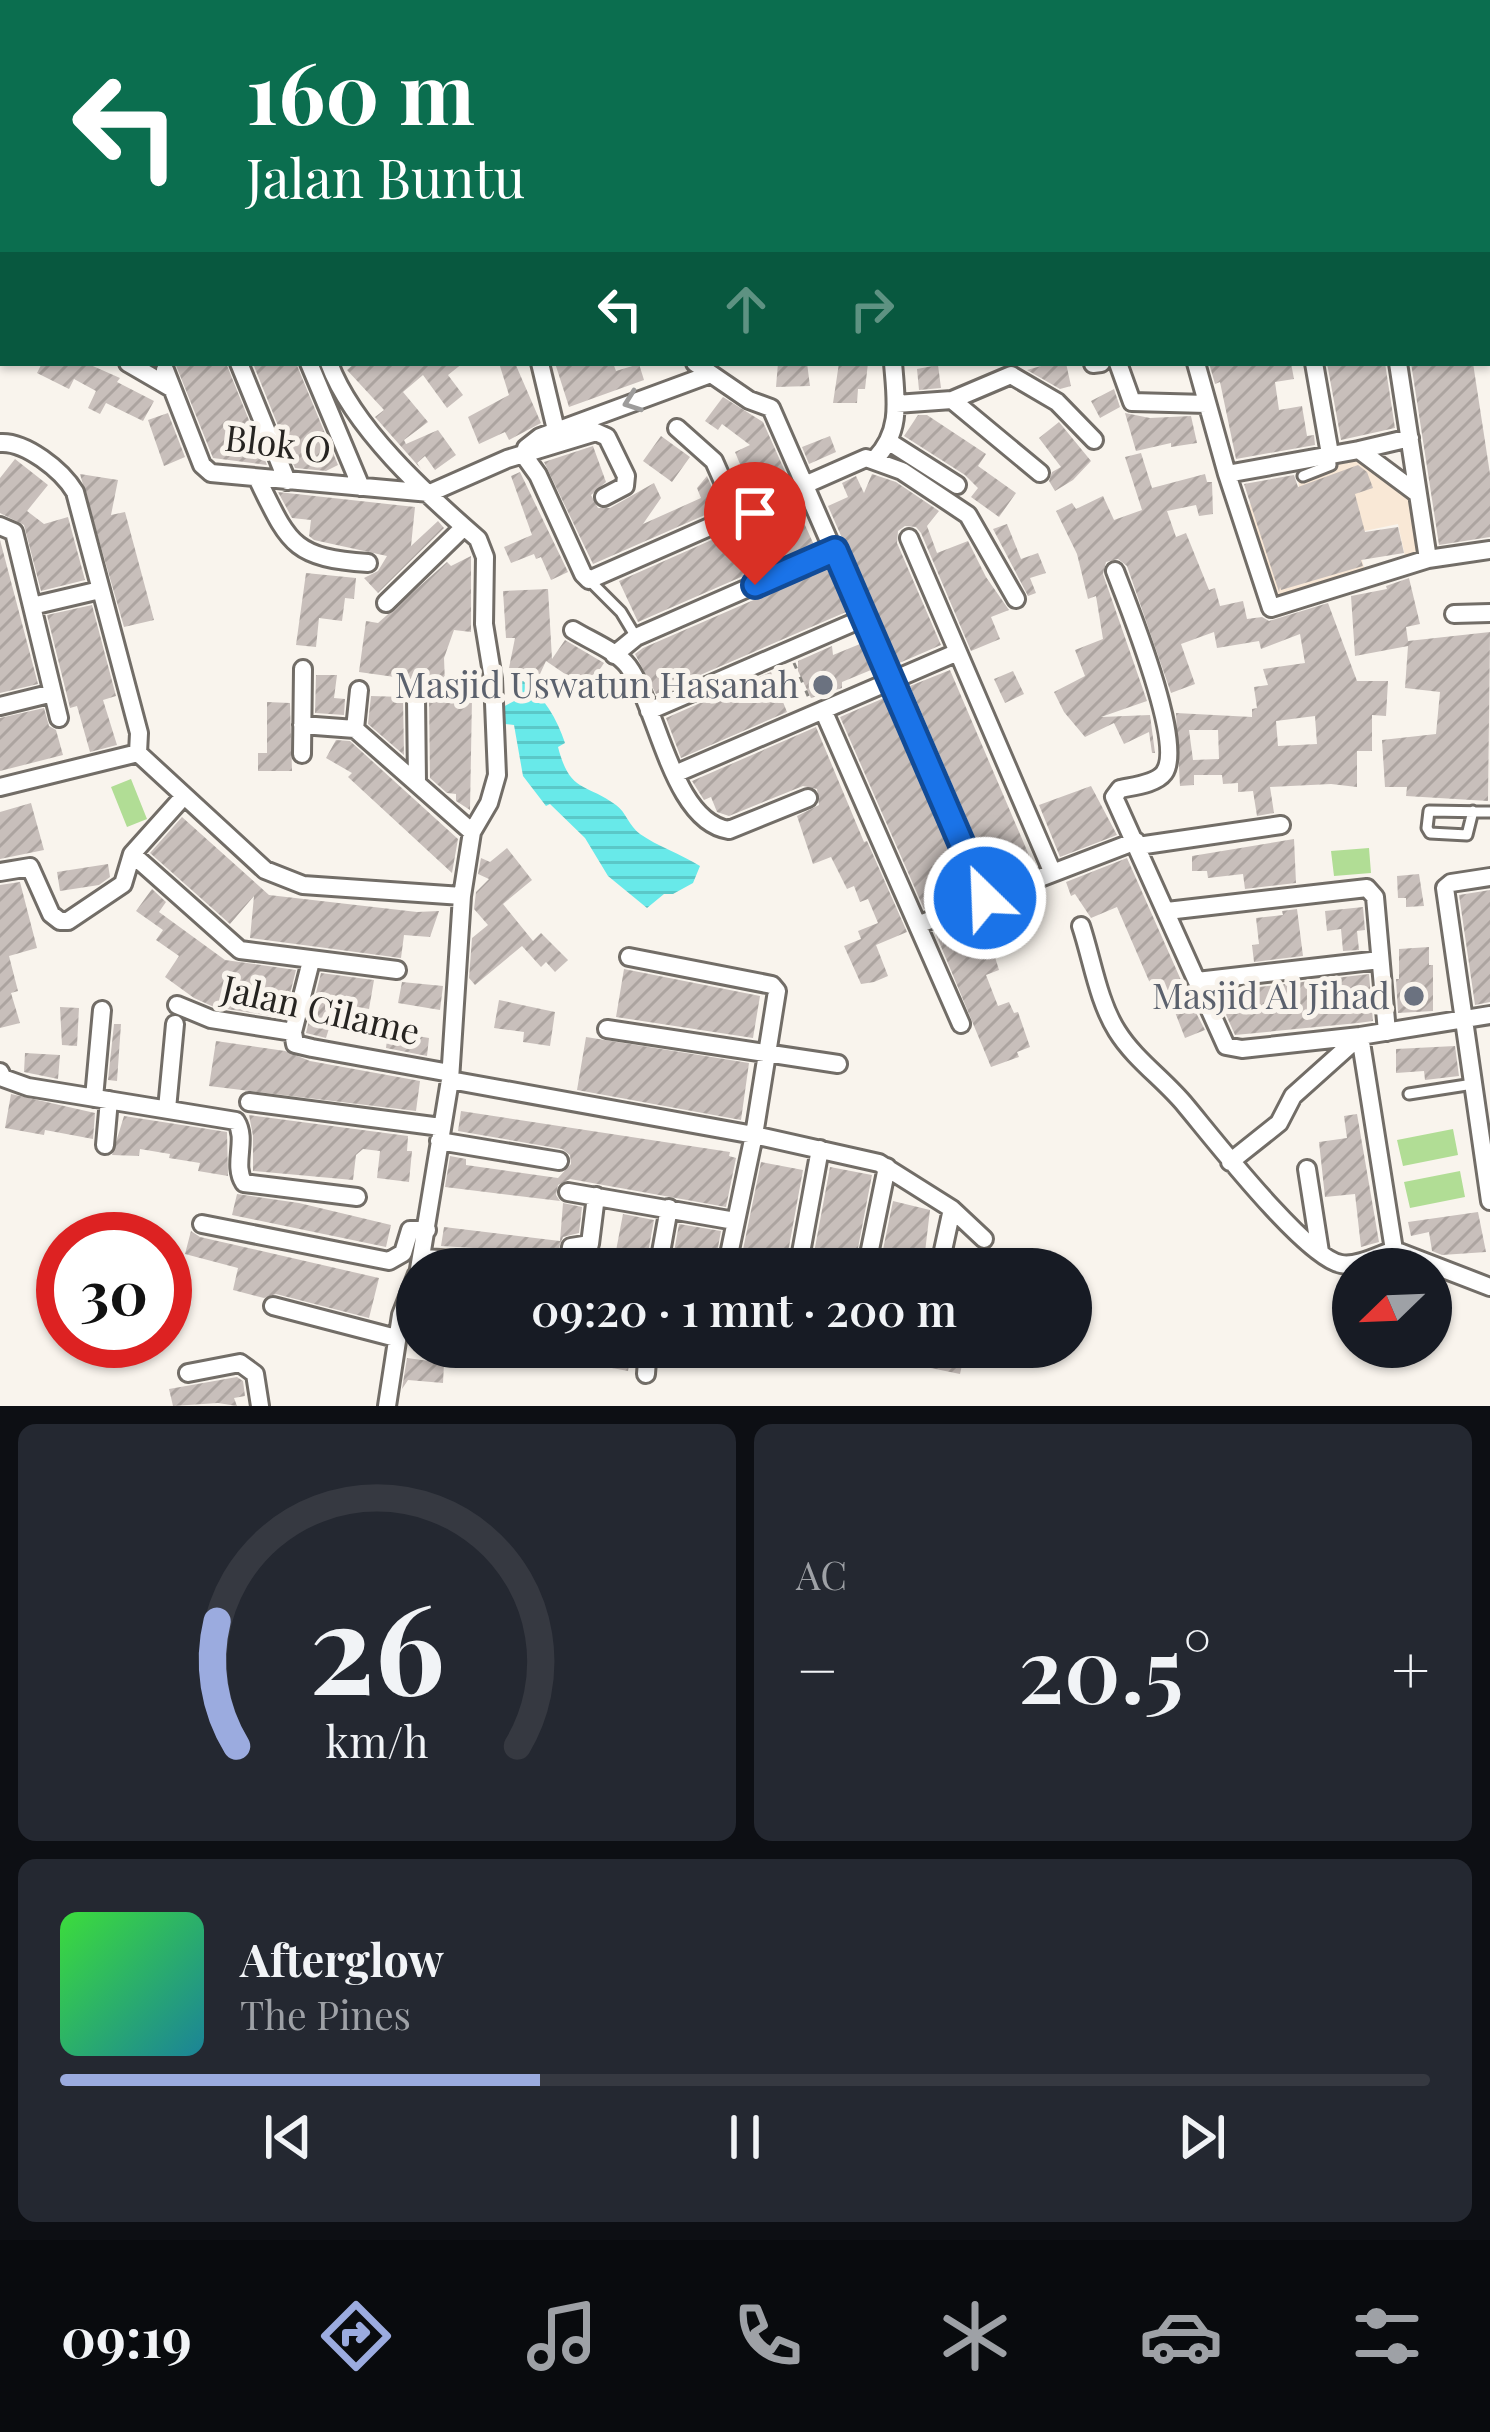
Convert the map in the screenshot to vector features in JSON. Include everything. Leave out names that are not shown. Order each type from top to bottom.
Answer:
[{"type":"street","points":[[133,366],[172,388]]},
{"type":"street","points":[[240,366],[286,481]]},
{"type":"street","points":[[310,366],[361,487]]},
{"type":"street","points":[[330,366],[364,422],[390,454],[478,539],[485,557],[484,624],[494,679],[497,776],[489,803],[472,832],[462,896],[450,1077],[424,1248]]},
{"type":"street","points":[[541,366],[556,430]]},
{"type":"street","points":[[875,459],[891,443],[896,404],[892,366]]},
{"type":"street","points":[[1119,366],[1132,402],[1208,404]]},
{"type":"street","points":[[1197,366],[1266,601],[1272,608],[1428,559],[1490,550]]},
{"type":"street","points":[[1315,366],[1330,454]]},
{"type":"street","points":[[1399,366],[1428,559]]},
{"type":"street","points":[[523,454],[528,445],[556,430],[702,369],[749,400],[771,408],[985,898]]},
{"type":"street","name":"Blok O","points":[[165,370],[205,470],[430,493]]},
{"type":"street","points":[[896,404],[952,400],[1011,375],[1057,402],[1094,440]]},
{"type":"street","points":[[952,400],[1040,473]]},
{"type":"street","points":[[676,428],[714,461],[736,513]]},
{"type":"street","points":[[430,493],[523,454],[602,433],[626,476],[625,486],[604,497]]},
{"type":"street","points":[[1227,474],[1411,438]]},
{"type":"street","points":[[0,443],[16,442],[70,483],[139,733],[138,753],[265,870],[280,878],[303,885],[462,896]]},
{"type":"street","points":[[891,443],[957,485]]},
{"type":"street","points":[[1359,450],[1418,494]]},
{"type":"street","points":[[523,454],[589,580],[852,462],[875,459],[902,471],[968,515],[1016,599]]},
{"type":"street","points":[[257,478],[295,544],[314,557],[368,563]]},
{"type":"street","points":[[0,526],[14,532],[59,718]]},
{"type":"street","points":[[386,603],[464,527]]},
{"type":"street","points":[[909,538],[1052,871]]},
{"type":"street","points":[[614,656],[635,637],[835,550]]},
{"type":"street","points":[[1115,571],[1160,698],[1168,763],[1164,774],[1114,794],[1220,1038],[1233,1048],[1360,1036],[1490,1015]]},
{"type":"street","points":[[32,606],[100,590]]},
{"type":"street","points":[[1454,614],[1490,613]]},
{"type":"street","points":[[649,711],[864,619]]},
{"type":"street","points":[[573,630],[627,664],[689,802],[724,831],[808,798]]},
{"type":"street","points":[[675,774],[958,652]]},
{"type":"street","points":[[302,754],[303,669]]},
{"type":"street","points":[[355,729],[359,690]]},
{"type":"street","points":[[0,706],[53,693]]},
{"type":"street","points":[[416,697],[417,782]]},
{"type":"street","points":[[820,711],[961,1024]]},
{"type":"street","points":[[302,725],[355,729],[472,832]]},
{"type":"street","points":[[0,788],[138,753]]},
{"type":"street","points":[[0,872],[30,867],[51,914],[65,921],[123,884],[132,854],[184,796]]},
{"type":"street","points":[[920,925],[1052,871],[1137,844],[1281,825]]},
{"type":"street","points":[[132,854],[240,950],[398,970]]},
{"type":"street","points":[[1490,877],[1450,883],[1445,888],[1490,1201]]},
{"type":"street","points":[[1167,911],[1367,888],[1375,896],[1387,1031]]},
{"type":"street","points":[[1081,926],[1118,1032],[1185,1104],[1230,1162],[1332,1260]]},
{"type":"street","points":[[628,957],[772,985],[778,1000],[730,1248]]},
{"type":"street","points":[[1197,981],[1380,960]]},
{"type":"street","points":[[293,1032],[311,961]]},
{"type":"street","points":[[102,1010],[105,1145]]},
{"type":"street","name":"Jalan Cilame","points":[[166,1109],[176,1015],[293,1032],[295,1044],[450,1077]]},
{"type":"street","points":[[607,1029],[838,1064]]},
{"type":"street","points":[[1230,1162],[1279,1123],[1293,1096],[1360,1036]]},
{"type":"street","points":[[1360,1036],[1394,1248]]},
{"type":"street","points":[[1,1077],[28,1087],[239,1124],[238,1170],[244,1183],[357,1197]]},
{"type":"street","points":[[450,1077],[754,1135],[886,1167],[952,1209],[984,1239]]},
{"type":"street","points":[[249,1102],[441,1134],[559,1161]]},
{"type":"street","points":[[802,1248],[820,1149]]},
{"type":"street","points":[[870,1248],[886,1167]]},
{"type":"street","points":[[1307,1169],[1320,1252]]},
{"type":"street","points":[[568,1192],[735,1221]]},
{"type":"street","points":[[571,1248],[590,1244],[596,1196]]},
{"type":"street","points":[[662,1248],[669,1208]]},
{"type":"street","points":[[944,1248],[952,1209]]},
{"type":"street","points":[[202,1224],[389,1261],[403,1253],[410,1230],[427,1230]]},
{"type":"street","points":[[1452,1272],[1490,1287]]},
{"type":"street","points":[[273,1306],[396,1338],[387,1406]]},
{"type":"street","points":[[188,1372],[240,1363],[255,1374],[260,1406]]},
{"type":"street","points":[[646,1368],[646,1374]]},
{"type":"lane","points":[[1303,476],[1331,465],[1330,454]]},
{"type":"lane","points":[[589,580],[621,612],[635,637]]},
{"type":"lane","points":[[1473,811],[1467,836],[1430,833],[1427,828],[1430,811],[1473,811],[1490,812]]},
{"type":"lane","points":[[1408,1094],[1473,1084]]},
{"type":"path","points":[[788,651],[820,711]]},
{"type":"shaded area","points":[[1358,455],[1413,497],[1423,556],[1406,561],[1398,524],[1355,533],[1365,571],[1272,607],[1240,508],[1299,487],[1296,466]]},
{"type":"green space","points":[[131,779],[147,819],[127,827],[111,787]]},
{"type":"green space","points":[[1369,848],[1371,873],[1334,876],[1331,851]]},
{"type":"green space","points":[[1453,1129],[1458,1155],[1403,1166],[1397,1140]]},
{"type":"green space","points":[[1460,1171],[1465,1197],[1410,1208],[1404,1182]]},
{"type":"water","points":[[523,681],[554,717],[565,743],[558,747],[573,780],[616,805],[640,834],[700,866],[693,883],[664,894],[647,908],[608,876],[585,838],[550,804],[546,806],[523,776],[514,725],[505,724],[499,709],[520,698],[515,683]]},
{"type":"building","points":[[40,366],[93,366],[154,401],[143,421],[106,403],[100,414],[88,408],[96,391],[74,379],[69,389],[37,373]]},
{"type":"building","points":[[176,366],[227,366],[267,465],[213,458]]},
{"type":"building","points":[[254,366],[297,366],[338,465],[326,471],[295,468]]},
{"type":"building","points":[[352,366],[459,366],[448,375],[463,395],[447,408],[423,375],[403,392],[428,422],[404,440],[406,444],[438,430],[456,455],[435,470],[425,456],[417,463],[421,469],[375,417],[384,410],[347,370]]},
{"type":"building","points":[[500,366],[516,366],[541,423],[509,440],[505,432],[479,444],[468,417],[509,395]]},
{"type":"building","points":[[556,366],[614,366],[616,371],[640,366],[644,380],[569,407]]},
{"type":"building","points":[[778,366],[807,366],[810,386],[776,387]]},
{"type":"building","points":[[839,366],[868,366],[865,389],[858,389],[857,403],[833,403]]},
{"type":"building","points":[[938,366],[941,388],[919,390],[917,369]]},
{"type":"building","points":[[1067,366],[1071,386],[1060,389],[1027,370]]},
{"type":"building","points":[[1210,366],[1292,366],[1294,379],[1275,382],[1279,410],[1302,406],[1307,436],[1314,435],[1315,445],[1236,459],[1220,382],[1215,384]]},
{"type":"building","points":[[1328,366],[1385,366],[1395,428],[1341,440]]},
{"type":"building","points":[[1411,366],[1473,366],[1490,474],[1490,537],[1439,545]]},
{"type":"building","points":[[1114,389],[1120,407],[1100,418],[1091,401]]},
{"type":"building","points":[[723,397],[763,422],[788,478],[769,487],[763,474],[742,483],[735,452],[750,445],[722,424],[718,430],[705,421]]},
{"type":"building","points":[[168,413],[185,457],[164,466],[148,420]]},
{"type":"building","points":[[1125,413],[1150,418],[1191,416],[1197,443],[1136,451]]},
{"type":"building","points":[[918,415],[927,415],[986,454],[978,466],[1016,493],[999,517],[971,497],[978,488],[965,475],[904,436]]},
{"type":"building","points":[[1059,422],[1091,461],[1055,491],[1049,481],[1061,467],[1039,438]]},
{"type":"building","points":[[661,436],[690,457],[672,482],[643,461]]},
{"type":"building","points":[[830,436],[836,452],[809,464],[802,447]]},
{"type":"building","points":[[593,446],[606,482],[591,495],[598,508],[610,508],[654,483],[661,498],[643,524],[701,498],[697,488],[707,476],[721,508],[593,564],[544,462]]},
{"type":"building","points":[[1141,453],[1152,488],[1205,474],[1207,482],[1212,482],[1213,514],[1199,516],[1196,505],[1167,511],[1176,537],[1186,533],[1220,606],[1243,601],[1247,619],[1269,621],[1328,603],[1357,681],[1388,681],[1386,716],[1372,715],[1372,751],[1357,751],[1357,787],[1270,787],[1274,813],[1257,816],[1253,791],[1238,792],[1238,783],[1223,784],[1222,775],[1194,775],[1194,785],[1180,786],[1176,713],[1252,717],[1252,709],[1257,708],[1254,687],[1268,685],[1263,669],[1305,663],[1300,634],[1261,649],[1259,641],[1217,648],[1214,632],[1181,644],[1195,684],[1171,693],[1127,566],[1118,559],[1106,562],[1103,574],[1147,701],[1101,717],[1150,715],[1155,753],[1149,732],[1124,744],[1114,723],[1085,737],[1064,712],[1054,692],[1085,676],[1075,650],[1103,639],[1096,596],[1088,599],[1077,554],[1056,511],[1072,503],[1076,509],[1103,496],[1114,520],[1142,510],[1125,457]],"holes":[[[1315,716],[1317,744],[1278,746],[1276,721]],[[1189,730],[1218,730],[1219,759],[1193,760]]]},
{"type":"building","points":[[15,459],[48,485],[27,511],[44,524],[68,517],[85,580],[41,591],[24,525],[0,513],[0,478]]},
{"type":"building","points":[[1358,465],[1367,472],[1373,488],[1355,494],[1365,532],[1398,527],[1404,553],[1361,560],[1363,566],[1280,587],[1279,592],[1244,484],[1294,475],[1298,487]]},
{"type":"building","points":[[520,472],[568,572],[551,580],[541,557],[536,559],[534,554],[511,563],[504,547],[532,535],[511,476]]},
{"type":"building","points":[[80,474],[118,480],[111,515],[125,512],[154,620],[124,627]]},
{"type":"building","points":[[872,474],[896,482],[939,511],[927,526],[937,553],[968,541],[1009,610],[991,617],[1000,639],[971,651],[921,533],[905,526],[898,531],[897,543],[941,645],[897,664],[828,506],[848,497],[842,483],[856,476],[864,493]]},
{"type":"building","points":[[278,492],[415,507],[411,546],[438,521],[444,528],[378,593],[364,578],[378,571],[387,556],[314,540],[309,536],[311,520],[292,518]]},
{"type":"building","points":[[795,503],[814,545],[638,622],[619,581]]},
{"type":"building","points":[[1007,524],[1021,559],[1038,553],[1046,573],[1030,578],[1036,593],[1028,596],[993,529]]},
{"type":"building","points":[[0,540],[38,684],[0,693]]},
{"type":"building","points":[[471,556],[471,632],[454,630],[444,658],[445,684],[359,672],[366,621],[378,623],[447,562],[451,566]]},
{"type":"building","points":[[827,568],[846,612],[656,694],[635,654],[643,648]]},
{"type":"building","points":[[306,573],[356,578],[354,599],[345,598],[342,621],[319,618],[316,647],[296,645]]},
{"type":"building","points":[[1409,578],[1420,624],[1406,627],[1408,641],[1490,632],[1488,801],[1406,796],[1407,787],[1385,787],[1382,740],[1436,734],[1440,692],[1405,688],[1408,646],[1355,656],[1351,596],[1387,589]]},
{"type":"building","points":[[548,589],[552,659],[565,640],[604,663],[587,689],[546,661],[540,674],[509,668],[515,638],[506,638],[503,591]]},
{"type":"building","points":[[92,605],[116,696],[103,700],[117,745],[90,752],[77,706],[70,708],[47,615]]},
{"type":"building","name":"Masjid Uswatun Hasanah","points":[[860,644],[871,670],[842,682],[842,688],[811,698],[798,661],[832,646],[833,655]]},
{"type":"building","points":[[950,670],[1034,867],[994,882],[910,686]]},
{"type":"building","points":[[1013,671],[1024,694],[1005,703],[994,679]]},
{"type":"building","points":[[771,672],[787,712],[681,758],[666,718]]},
{"type":"building","points":[[316,675],[337,675],[334,698],[345,699],[344,715],[315,713]]},
{"type":"building","points":[[371,696],[403,697],[404,755],[368,724]]},
{"type":"building","points":[[429,697],[472,698],[470,810],[456,801],[456,794],[447,793],[430,778]]},
{"type":"building","points":[[884,698],[968,892],[924,909],[840,717]]},
{"type":"building","points":[[267,702],[290,703],[292,771],[258,771],[258,753],[267,753]]},
{"type":"building","points":[[44,708],[63,755],[0,771],[0,718]]},
{"type":"building","points":[[816,727],[907,932],[876,945],[888,976],[874,982],[861,984],[844,946],[861,939],[858,931],[878,923],[868,899],[860,902],[854,886],[847,889],[831,857],[813,864],[797,816],[819,805],[817,789],[803,786],[729,816],[717,812],[711,797],[704,800],[692,781]]},
{"type":"building","points":[[336,740],[350,741],[458,839],[452,873],[348,777],[352,773],[326,758]]},
{"type":"building","points":[[1091,786],[1117,835],[1060,857],[1039,805]]},
{"type":"building","points":[[31,803],[44,850],[0,859],[0,812]]},
{"type":"building","points":[[182,817],[269,895],[439,911],[430,937],[404,935],[401,958],[250,938],[254,896],[230,924],[150,853]]},
{"type":"building","points":[[1294,839],[1296,883],[1245,889],[1243,874],[1208,878],[1207,871],[1192,871],[1192,856]]},
{"type":"building","points":[[507,848],[532,880],[503,904],[533,941],[541,933],[568,960],[555,972],[546,962],[541,967],[522,946],[475,985],[469,978],[472,938],[488,925],[474,909],[476,892],[489,879],[478,874],[481,858],[490,862]]},
{"type":"building","points":[[1127,858],[1205,1030],[1185,1038],[1173,1007],[1162,1011],[1117,907],[1091,918],[1075,894],[1071,896],[1066,882]]},
{"type":"building","points":[[108,864],[110,877],[99,885],[60,891],[57,872]]},
{"type":"building","points":[[1419,874],[1424,906],[1406,907],[1406,898],[1398,898],[1397,876]]},
{"type":"building","points":[[20,882],[37,948],[9,956],[18,991],[11,993],[20,1023],[0,1028],[0,885]]},
{"type":"building","points":[[152,889],[166,902],[159,912],[225,960],[296,970],[284,1018],[214,1007],[165,977],[179,956],[156,940],[163,930],[136,911]]},
{"type":"building","points":[[1490,890],[1490,1002],[1475,1005],[1459,895]]},
{"type":"building","points":[[1363,907],[1365,930],[1357,931],[1359,950],[1343,951],[1341,929],[1327,931],[1325,911]]},
{"type":"building","points":[[1297,909],[1303,956],[1254,962],[1252,945],[1259,944],[1256,918]]},
{"type":"building","points":[[984,922],[999,970],[986,975],[998,1006],[1009,1002],[1014,1013],[1018,1012],[1030,1047],[1017,1052],[1019,1057],[991,1067],[935,932],[951,926],[955,934]]},
{"type":"building","points":[[1429,947],[1433,1011],[1398,1013],[1399,949]]},
{"type":"building","points":[[624,969],[760,996],[753,1038],[616,1017]]},
{"type":"building","points":[[321,973],[374,980],[369,1009],[337,1003],[326,1038],[306,1033]]},
{"type":"building","points":[[1369,974],[1373,1021],[1358,1023],[1235,1035],[1216,992]]},
{"type":"building","points":[[402,982],[443,986],[440,1010],[398,1003]]},
{"type":"building","points":[[499,1000],[555,1012],[550,1046],[523,1042],[524,1032],[494,1028]]},
{"type":"building","points":[[60,1007],[79,1008],[77,1046],[62,1045]]},
{"type":"building","points":[[114,1024],[121,1024],[117,1081],[108,1080]]},
{"type":"building","points":[[388,1031],[429,1038],[427,1056],[386,1048]]},
{"type":"building","points":[[586,1037],[749,1063],[741,1120],[577,1090]]},
{"type":"building","points":[[216,1041],[420,1081],[416,1111],[209,1086]]},
{"type":"building","points":[[1455,1046],[1459,1076],[1425,1080],[1424,1071],[1396,1073],[1396,1049]]},
{"type":"building","points":[[25,1053],[60,1055],[58,1079],[24,1072]]},
{"type":"building","points":[[11,1094],[95,1113],[93,1139],[5,1128]]},
{"type":"building","points":[[461,1111],[730,1152],[736,1158],[726,1207],[570,1179],[558,1185],[560,1201],[445,1187],[450,1156],[466,1159],[466,1165],[558,1178],[571,1164],[570,1155],[562,1149],[458,1131]]},
{"type":"building","points":[[1357,1114],[1379,1242],[1361,1247],[1355,1194],[1325,1197],[1319,1142],[1347,1138],[1344,1116]]},
{"type":"building","points":[[249,1115],[408,1136],[407,1151],[412,1151],[409,1182],[377,1178],[380,1151],[363,1149],[356,1155],[353,1180],[253,1171]]},
{"type":"building","points":[[124,1116],[227,1132],[228,1176],[198,1171],[200,1163],[169,1158],[170,1154],[140,1149],[139,1156],[112,1155]]},
{"type":"building","points":[[761,1162],[803,1170],[789,1248],[743,1248]]},
{"type":"building","points":[[830,1167],[872,1175],[858,1248],[815,1248]]},
{"type":"building","points":[[237,1194],[391,1225],[386,1247],[232,1215]]},
{"type":"building","points":[[893,1201],[930,1210],[925,1248],[883,1248]]},
{"type":"building","points":[[563,1203],[582,1207],[579,1233],[563,1237],[559,1248],[441,1246],[444,1227],[560,1241]]},
{"type":"building","points":[[1478,1212],[1486,1252],[1452,1254],[1452,1248],[1432,1248],[1429,1232],[1411,1236],[1408,1222]]},
{"type":"building","points":[[623,1214],[654,1220],[649,1248],[617,1248]]},
{"type":"building","points":[[679,1224],[721,1231],[718,1248],[675,1248]]},
{"type":"building","points":[[192,1232],[379,1278],[369,1318],[276,1294],[264,1298],[233,1290],[238,1268],[192,1256]]},
{"type":"building","points":[[405,1368],[444,1368],[443,1383],[408,1380],[402,1389]]},
{"type":"building","points":[[931,1368],[961,1368],[960,1374]]},
{"type":"building","points":[[237,1377],[243,1381],[245,1396],[234,1398],[237,1406],[173,1406],[169,1389]]},
{"type":"place","name":"Masjid Uswatun Hasanah","points":[[823,685]]},
{"type":"place","name":"Masjid Al Jihad","points":[[1414,996]]},
{"type":"route","points":[[755,585],[835,550],[985,898]]}]
